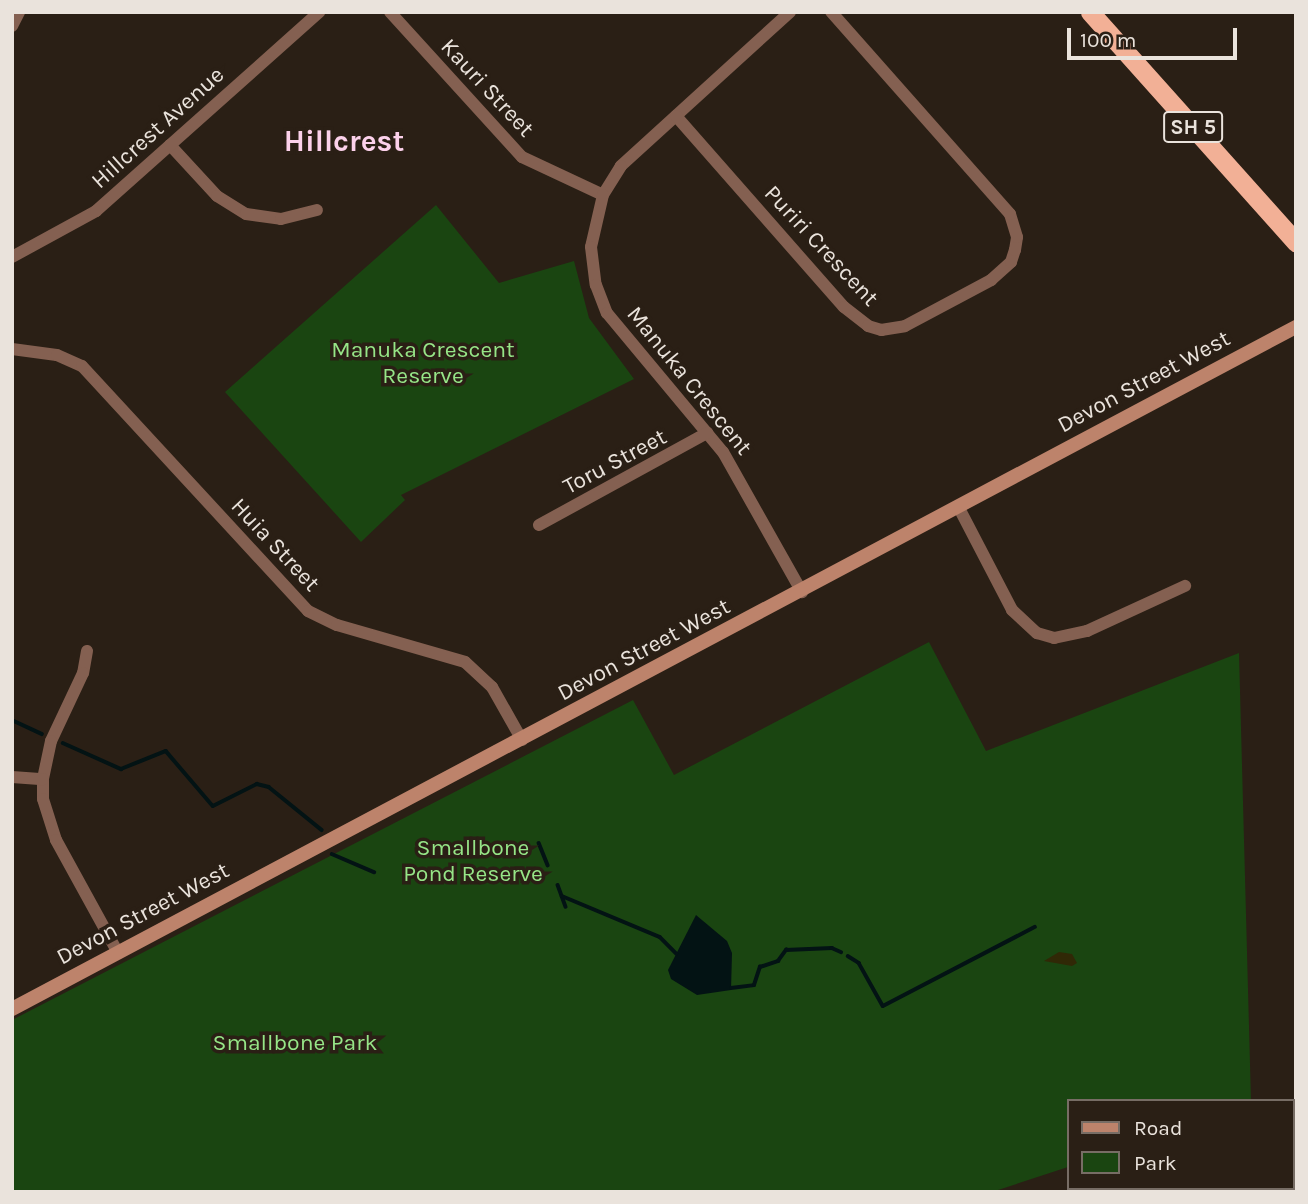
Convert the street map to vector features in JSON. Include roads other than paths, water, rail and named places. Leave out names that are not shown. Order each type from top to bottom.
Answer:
[{"type":"highway","name":"SH 5","points":[[1090,12],[1296,242]]},
{"type":"main road","name":"Devon Street West","points":[[12,1009],[802,592],[1296,327]]},
{"type":"street","points":[[12,26],[19,12]]},
{"type":"street","name":"Hillcrest Avenue","points":[[12,257],[96,211],[319,12]]},
{"type":"street","name":"Kauri Street","points":[[390,12],[522,157],[603,195]]},
{"type":"street","name":"Manuka Crescent","points":[[790,12],[633,152],[603,195],[591,247],[596,285],[607,313],[707,433],[735,471],[802,592]]},
{"type":"street","name":"Puriri Crescent","points":[[676,116],[844,307],[867,326],[881,330],[905,326],[990,280],[1010,262],[1015,250],[1017,237],[1010,214],[831,12]]},
{"type":"street","points":[[170,145],[217,197],[246,214],[281,219],[317,210]]},
{"type":"street","name":"Huia Street","points":[[12,349],[57,355],[82,366],[302,606],[320,619],[465,662],[492,687],[522,740]]},
{"type":"street","name":"Toru Street","points":[[540,525],[707,433]]},
{"type":"street","points":[[959,508],[1012,610],[1037,633],[1054,638],[1087,631],[1185,586]]},
{"type":"street","points":[[87,651],[83,673],[51,741],[43,779],[47,818],[56,840],[118,953]]},
{"type":"street","points":[[12,777],[43,779]]},
{"type":"waterway","points":[[12,720],[42,734]]},
{"type":"waterway","points":[[63,743],[121,769],[166,751],[213,806],[257,784],[269,787],[322,830]]},
{"type":"waterway","points":[[539,843],[548,865]]},
{"type":"waterway","points":[[332,854],[374,872]]},
{"type":"waterway","points":[[558,885],[566,907]]},
{"type":"waterway","points":[[562,896],[660,937],[676,953]]},
{"type":"waterway","points":[[848,956],[859,963],[883,1006],[1035,927]]},
{"type":"waterway","points":[[731,988],[754,985],[760,967],[778,961],[786,950],[832,948],[841,952]]},
{"type":"district","name":"Hillcrest","points":[[344,141]]},
{"type":"park label","name":"Manuka Crescent Reserve","points":[[423,363]]},
{"type":"park label","name":"Smallbone Pond Reserve","points":[[473,861]]},
{"type":"park label","name":"Smallbone Park","points":[[295,1043]]}]
